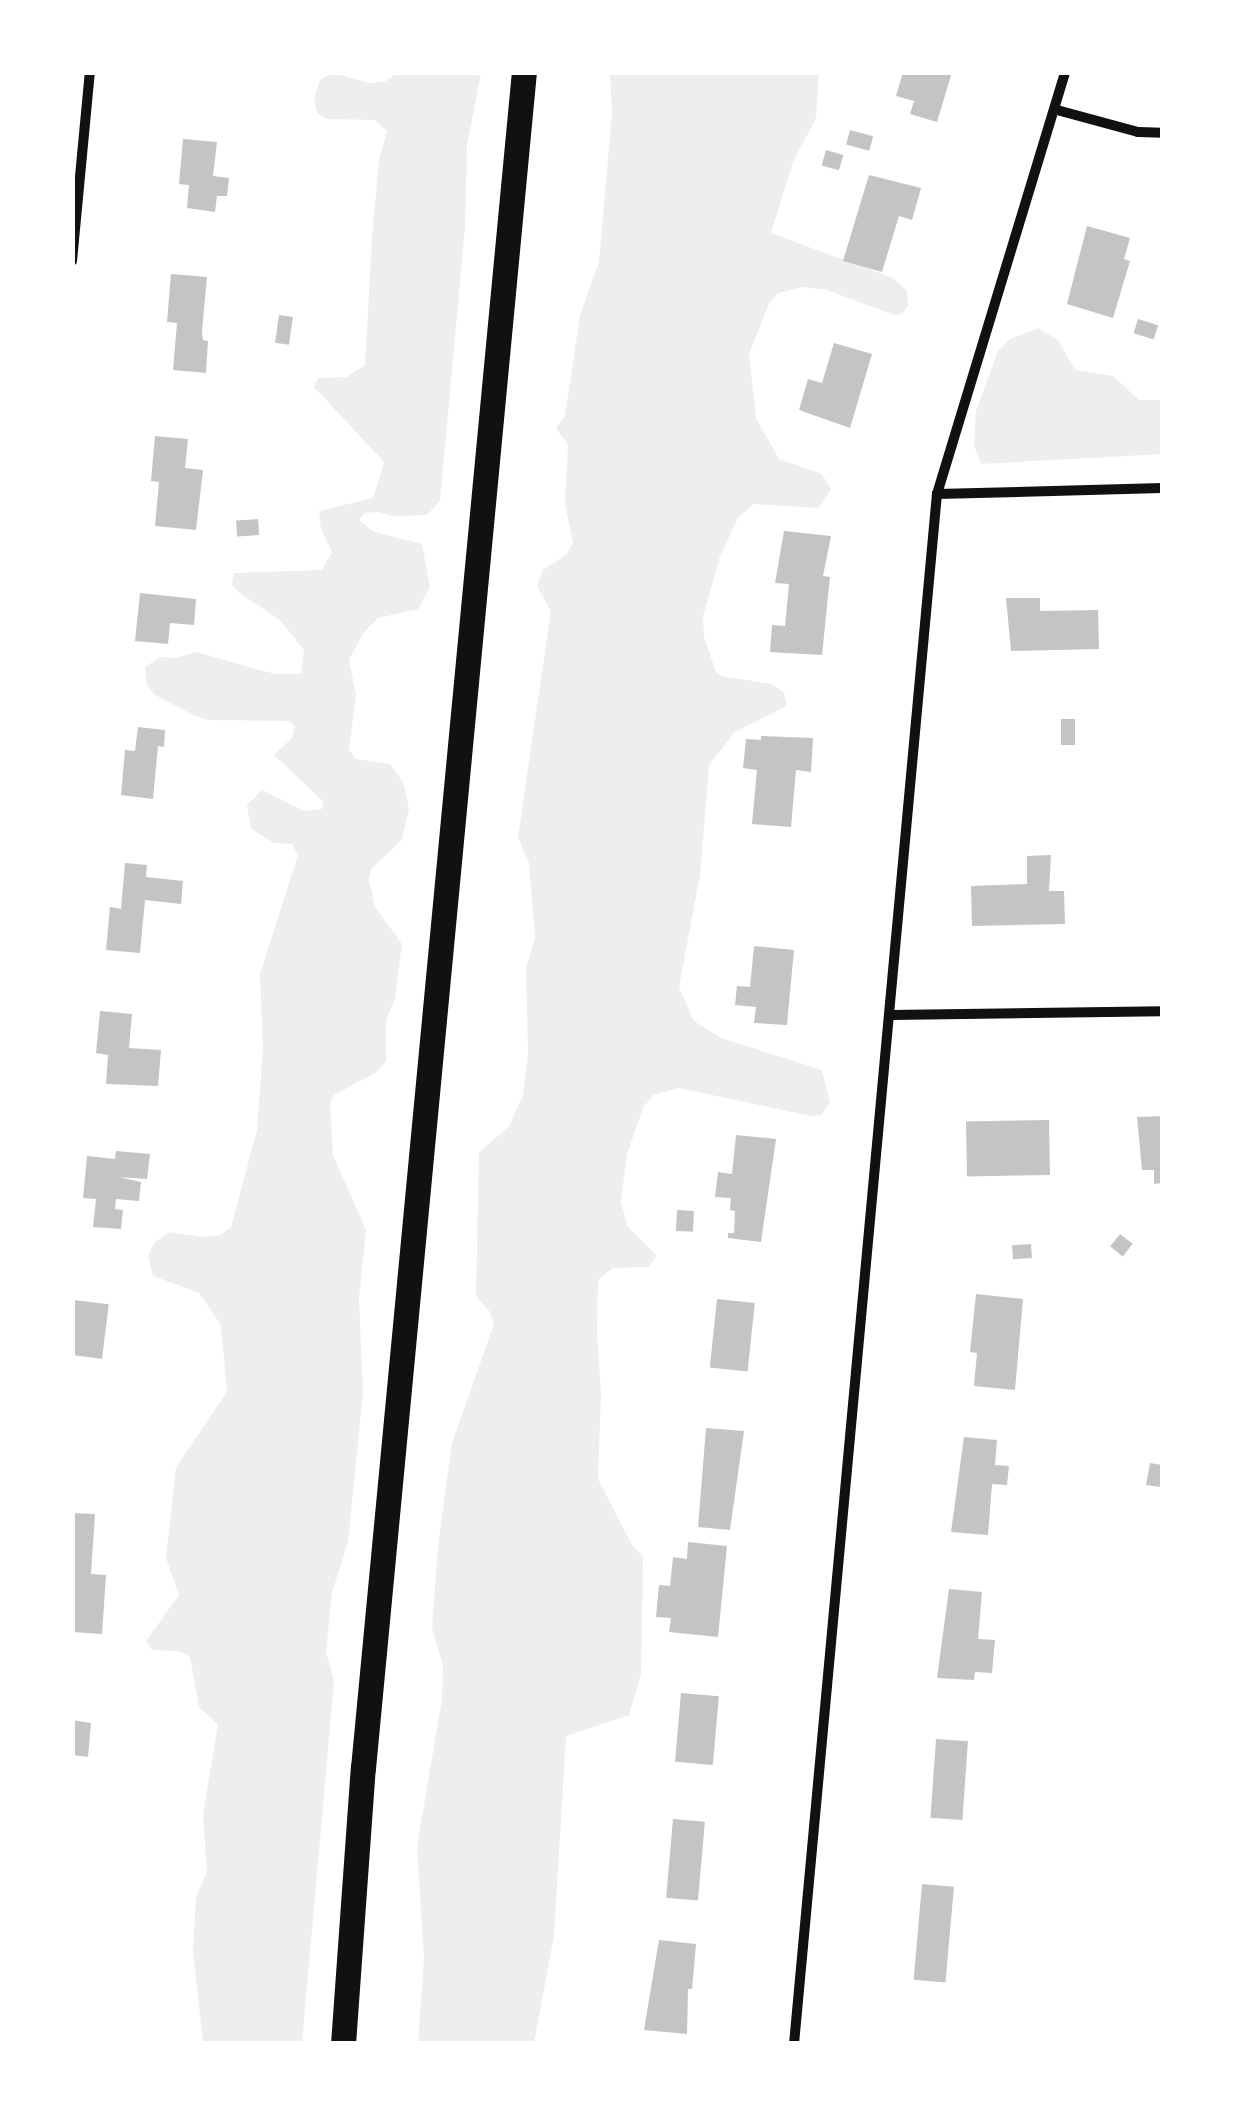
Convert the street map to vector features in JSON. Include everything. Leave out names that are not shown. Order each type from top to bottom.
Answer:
[{"type":"main road","points":[[343,2044],[363,1768],[524,72]]},
{"type":"street","points":[[72,261],[90,72]]},
{"type":"street","points":[[794,2044],[937,494],[1057,110],[1065,72]]},
{"type":"street","points":[[1057,110],[1138,132],[1162,133]]},
{"type":"street","points":[[937,494],[1162,488]]},
{"type":"street","points":[[891,1015],[1162,1010]]},
{"type":"shaded area","points":[[332,73],[370,83],[384,82],[397,73],[481,73],[467,146],[465,227],[440,501],[427,515],[393,516],[377,512],[365,513],[359,520],[374,532],[422,544],[430,587],[418,609],[378,618],[364,632],[349,660],[356,695],[349,749],[356,759],[390,764],[404,784],[409,809],[402,840],[372,868],[369,879],[375,907],[402,944],[395,999],[386,1020],[386,1061],[377,1072],[334,1095],[330,1103],[333,1155],[366,1230],[359,1299],[363,1392],[348,1542],[332,1593],[326,1652],[334,1681],[302,2043],[203,2043],[193,1952],[196,1898],[207,1871],[203,1815],[218,1725],[199,1707],[190,1657],[178,1651],[152,1650],[146,1641],[179,1595],[166,1558],[176,1467],[227,1392],[221,1325],[199,1293],[153,1276],[148,1256],[154,1243],[169,1232],[200,1237],[220,1235],[231,1227],[257,1130],[263,1048],[260,974],[298,855],[292,844],[274,843],[251,829],[247,805],[262,790],[304,811],[322,809],[324,802],[274,755],[292,738],[295,726],[289,721],[208,720],[193,715],[155,695],[147,685],[145,667],[160,657],[175,658],[196,652],[275,674],[301,674],[304,650],[280,620],[238,592],[232,585],[234,573],[322,570],[332,552],[321,529],[319,511],[373,498],[384,462],[314,387],[318,378],[347,377],[365,365],[379,160],[387,131],[375,120],[326,119],[317,113],[314,99],[320,80]]},
{"type":"shaded area","points":[[610,73],[819,73],[816,118],[793,162],[771,233],[893,278],[907,291],[908,306],[902,314],[894,315],[827,290],[803,287],[778,293],[769,304],[749,354],[756,418],[779,459],[822,474],[831,489],[819,508],[753,504],[738,518],[720,556],[703,617],[704,637],[716,672],[772,684],[784,693],[787,706],[735,732],[709,765],[700,875],[679,987],[694,1021],[721,1038],[822,1070],[830,1103],[821,1115],[811,1116],[679,1088],[653,1095],[643,1108],[627,1154],[621,1202],[628,1227],[657,1256],[648,1267],[613,1268],[598,1280],[597,1331],[601,1392],[598,1479],[631,1543],[643,1557],[641,1674],[629,1715],[566,1736],[554,1936],[534,2043],[418,2044],[424,1960],[417,1847],[442,1699],[443,1666],[432,1628],[438,1546],[452,1443],[494,1324],[490,1312],[476,1296],[479,1152],[509,1126],[523,1095],[528,1054],[526,968],[535,937],[529,863],[518,837],[551,611],[537,586],[543,570],[566,555],[573,543],[565,504],[568,445],[556,428],[565,416],[580,315],[599,262],[612,113]]},
{"type":"shaded area","points":[[1038,328],[1058,340],[1075,370],[1113,376],[1139,400],[1162,400],[1162,454],[981,464],[974,446],[976,411],[998,351],[1010,339]]},
{"type":"building","points":[[903,72],[952,72],[937,122],[910,114],[914,101],[896,96]]},
{"type":"building","points":[[850,130],[873,136],[869,151],[846,144]]},
{"type":"building","points":[[183,139],[217,142],[213,176],[229,178],[227,196],[217,196],[215,212],[187,208],[189,185],[179,184]]},
{"type":"building","points":[[826,150],[843,155],[839,170],[822,165]]},
{"type":"building","points":[[869,175],[921,188],[912,220],[899,216],[882,272],[843,261]]},
{"type":"building","points":[[1087,226],[1130,238],[1124,259],[1130,261],[1113,318],[1067,304]]},
{"type":"building","points":[[171,274],[207,277],[202,331],[203,340],[208,341],[206,373],[173,370],[177,323],[167,322]]},
{"type":"building","points":[[279,315],[293,317],[289,345],[275,343]]},
{"type":"building","points":[[1138,319],[1158,325],[1154,339],[1134,333]]},
{"type":"building","points":[[834,343],[872,354],[850,428],[799,410],[808,379],[822,383]]},
{"type":"building","points":[[155,436],[188,439],[185,468],[203,470],[196,530],[155,526],[159,482],[151,481]]},
{"type":"building","points":[[258,519],[259,535],[237,536],[236,521]]},
{"type":"building","points":[[784,531],[831,536],[823,576],[830,577],[822,655],[770,652],[772,625],[785,626],[789,584],[775,583]]},
{"type":"building","points":[[140,593],[196,599],[194,625],[170,623],[168,644],[135,641]]},
{"type":"building","points":[[1006,598],[1040,598],[1040,611],[1098,610],[1099,649],[1011,651]]},
{"type":"building","points":[[1061,719],[1075,719],[1075,745],[1061,745]]},
{"type":"building","points":[[138,727],[165,730],[164,747],[158,746],[153,799],[121,795],[125,750],[135,751]]},
{"type":"building","points":[[761,736],[813,738],[811,772],[796,770],[791,827],[752,824],[757,770],[743,768],[746,739],[761,740]]},
{"type":"building","points":[[1051,855],[1049,891],[1064,891],[1065,924],[972,926],[971,886],[1027,884],[1027,856]]},
{"type":"building","points":[[125,863],[147,865],[146,877],[183,881],[181,904],[145,900],[140,953],[106,950],[110,907],[121,909]]},
{"type":"building","points":[[754,946],[794,950],[787,1025],[754,1023],[756,1007],[735,1005],[737,986],[750,987]]},
{"type":"building","points":[[100,1011],[132,1014],[129,1048],[161,1050],[158,1086],[106,1084],[108,1055],[96,1053]]},
{"type":"building","points":[[1162,1116],[1162,1183],[1154,1184],[1154,1170],[1142,1170],[1137,1117]]},
{"type":"building","points":[[1049,1120],[1050,1175],[967,1176],[966,1121]]},
{"type":"building","points":[[736,1135],[776,1139],[761,1242],[728,1238],[728,1233],[734,1233],[731,1198],[715,1197],[718,1172],[732,1174]]},
{"type":"building","points":[[116,1151],[150,1154],[147,1179],[118,1177],[141,1182],[139,1201],[116,1199],[115,1209],[123,1210],[121,1229],[93,1227],[96,1199],[83,1198],[87,1156],[115,1159]]},
{"type":"building","points":[[677,1210],[694,1211],[693,1232],[676,1231]]},
{"type":"building","points":[[1120,1234],[1133,1244],[1123,1256],[1110,1247]]},
{"type":"building","points":[[1031,1244],[1032,1258],[1013,1259],[1012,1245]]},
{"type":"building","points":[[976,1294],[1023,1299],[1015,1390],[974,1386],[977,1353],[970,1352]]},
{"type":"building","points":[[717,1299],[755,1303],[748,1372],[710,1368]]},
{"type":"building","points":[[74,1300],[109,1304],[102,1359],[72,1355]]},
{"type":"building","points":[[706,1428],[744,1431],[730,1530],[698,1527]]},
{"type":"building","points":[[964,1437],[997,1440],[995,1465],[1009,1466],[1007,1485],[992,1484],[988,1535],[951,1532]]},
{"type":"building","points":[[1150,1463],[1162,1465],[1161,1487],[1146,1485]]},
{"type":"building","points":[[72,1513],[95,1514],[91,1574],[106,1575],[102,1634],[72,1632]]},
{"type":"building","points":[[688,1542],[727,1546],[718,1637],[669,1632],[671,1618],[656,1617],[659,1585],[670,1586],[673,1557],[687,1559]]},
{"type":"building","points":[[949,1589],[982,1592],[978,1639],[995,1640],[992,1673],[975,1672],[974,1680],[937,1678]]},
{"type":"building","points":[[681,1693],[719,1696],[713,1765],[675,1762]]},
{"type":"building","points":[[72,1720],[91,1723],[88,1757],[72,1755]]},
{"type":"building","points":[[936,1739],[968,1741],[962,1820],[930,1818]]},
{"type":"building","points":[[673,1819],[705,1822],[698,1900],[666,1898]]},
{"type":"building","points":[[922,1884],[954,1887],[946,1982],[914,1980]]},
{"type":"building","points":[[659,1940],[696,1944],[692,1989],[688,1989],[687,2034],[644,2030]]}]
